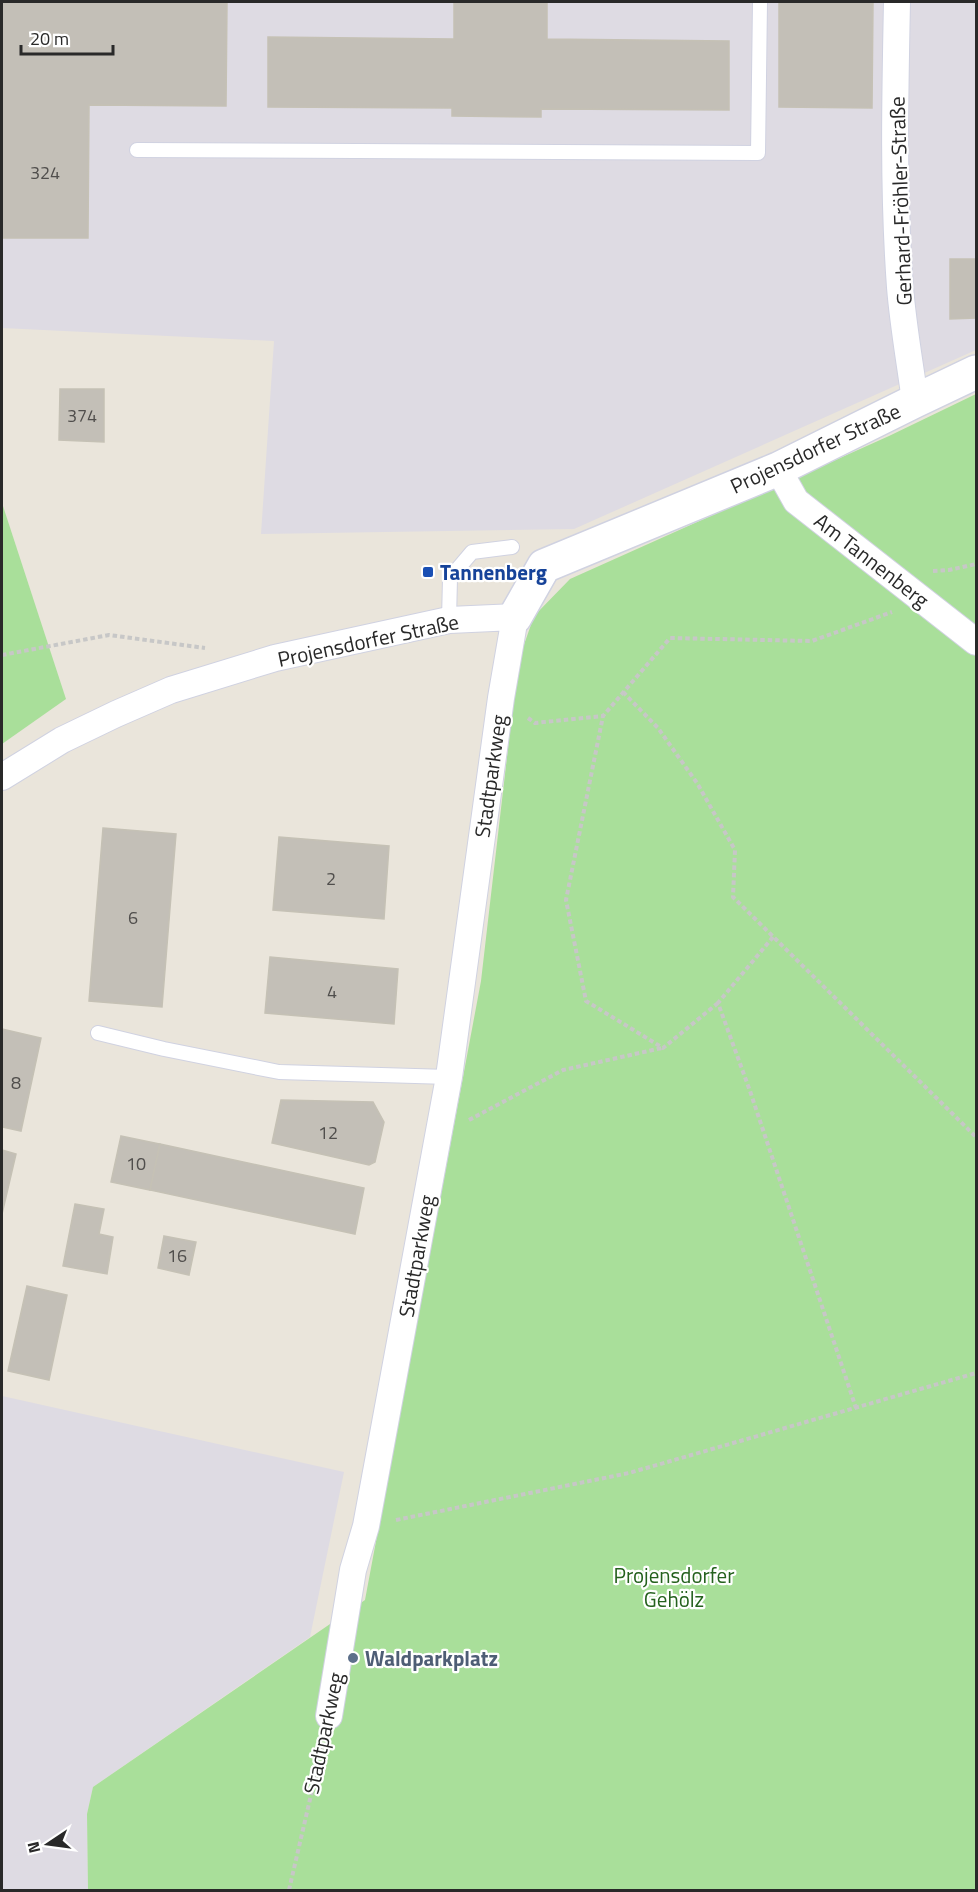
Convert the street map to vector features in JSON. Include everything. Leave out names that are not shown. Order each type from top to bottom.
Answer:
[{"type":"street","name":"Gerhard-Fröhler-Straße","points":[[897,2],[894,131],[900,289],[915,401]]},
{"type":"street","name":"Projensdorfer Straße","points":[[2,777],[63,740],[171,690],[275,658],[449,620],[515,617],[544,566],[778,469],[976,372]]},
{"type":"street","name":"Am Tannenberg","points":[[778,469],[796,501],[976,642]]},
{"type":"street","name":"Stadtparkweg","points":[[329,1716],[353,1569],[366,1526],[449,1077],[501,698],[515,617]]},
{"type":"lane","points":[[137,150],[758,153],[760,2]]},
{"type":"lane","points":[[449,620],[450,578],[472,552],[512,547]]},
{"type":"lane","points":[[98,1033],[279,1072],[449,1077]]},
{"type":"path","points":[[663,1048],[586,1001],[566,900],[603,716],[670,638],[812,641],[924,601]]},
{"type":"path","points":[[2,655],[109,635],[215,650]]},
{"type":"path","points":[[623,692],[658,728],[697,783],[735,850],[733,897],[976,1137]]},
{"type":"path","points":[[501,698],[535,723],[603,716]]},
{"type":"path","points":[[438,1136],[563,1070],[663,1048],[718,1003],[773,936]]},
{"type":"path","points":[[718,1003],[750,1091],[856,1408]]},
{"type":"path","points":[[366,1526],[629,1473],[976,1373]]},
{"type":"path","name":"Stadtparkweg","points":[[289,1890],[329,1716]]},
{"type":"shaded area","points":[[2,2],[976,2],[976,350],[574,529],[261,534],[274,341],[2,328]]},
{"type":"shaded area","points":[[2,1396],[344,1472],[310,1637],[93,1787],[87,1814],[88,1890],[2,1890]]},
{"type":"green space","name":"Projensdorfer Gehölz","points":[[976,394],[976,1890],[88,1890],[87,1814],[93,1787],[365,1600],[481,981],[518,662],[534,616],[570,579],[889,436]]},
{"type":"green space","points":[[2,503],[66,699],[2,744]]},
{"type":"building","points":[[2,2],[227,2],[226,106],[89,105],[88,238],[2,238]]},
{"type":"building","points":[[454,2],[547,2],[547,39],[729,41],[729,110],[541,109],[541,117],[452,116],[452,108],[268,107],[268,37],[454,39]]},
{"type":"building","points":[[779,2],[873,2],[872,108],[779,107]]},
{"type":"building","points":[[950,259],[976,259],[976,318],[950,319]]},
{"type":"building","points":[[60,389],[104,389],[104,442],[59,440]]},
{"type":"building","points":[[103,828],[176,834],[162,1007],[89,1001]]},
{"type":"building","points":[[279,837],[389,846],[384,919],[273,910]]},
{"type":"building","points":[[270,957],[398,969],[394,1024],[265,1013]]},
{"type":"building","points":[[2,1029],[41,1038],[21,1131],[2,1127]]},
{"type":"building","points":[[281,1100],[373,1102],[384,1122],[375,1162],[369,1165],[272,1143]]},
{"type":"building","points":[[121,1136],[160,1144],[150,1190],[111,1182]]},
{"type":"building","points":[[160,1144],[364,1188],[355,1234],[150,1190]]},
{"type":"building","points":[[2,1150],[16,1154],[2,1214]]},
{"type":"building","points":[[75,1204],[104,1209],[99,1234],[113,1237],[107,1274],[63,1266]]},
{"type":"building","points":[[164,1236],[196,1242],[189,1275],[158,1268]]},
{"type":"building","points":[[27,1286],[67,1295],[49,1380],[8,1371]]},
{"type":"place","name":"Tannenberg","points":[[428,572]]},
{"type":"place","name":"Waldparkplatz","points":[[353,1658]]}]
